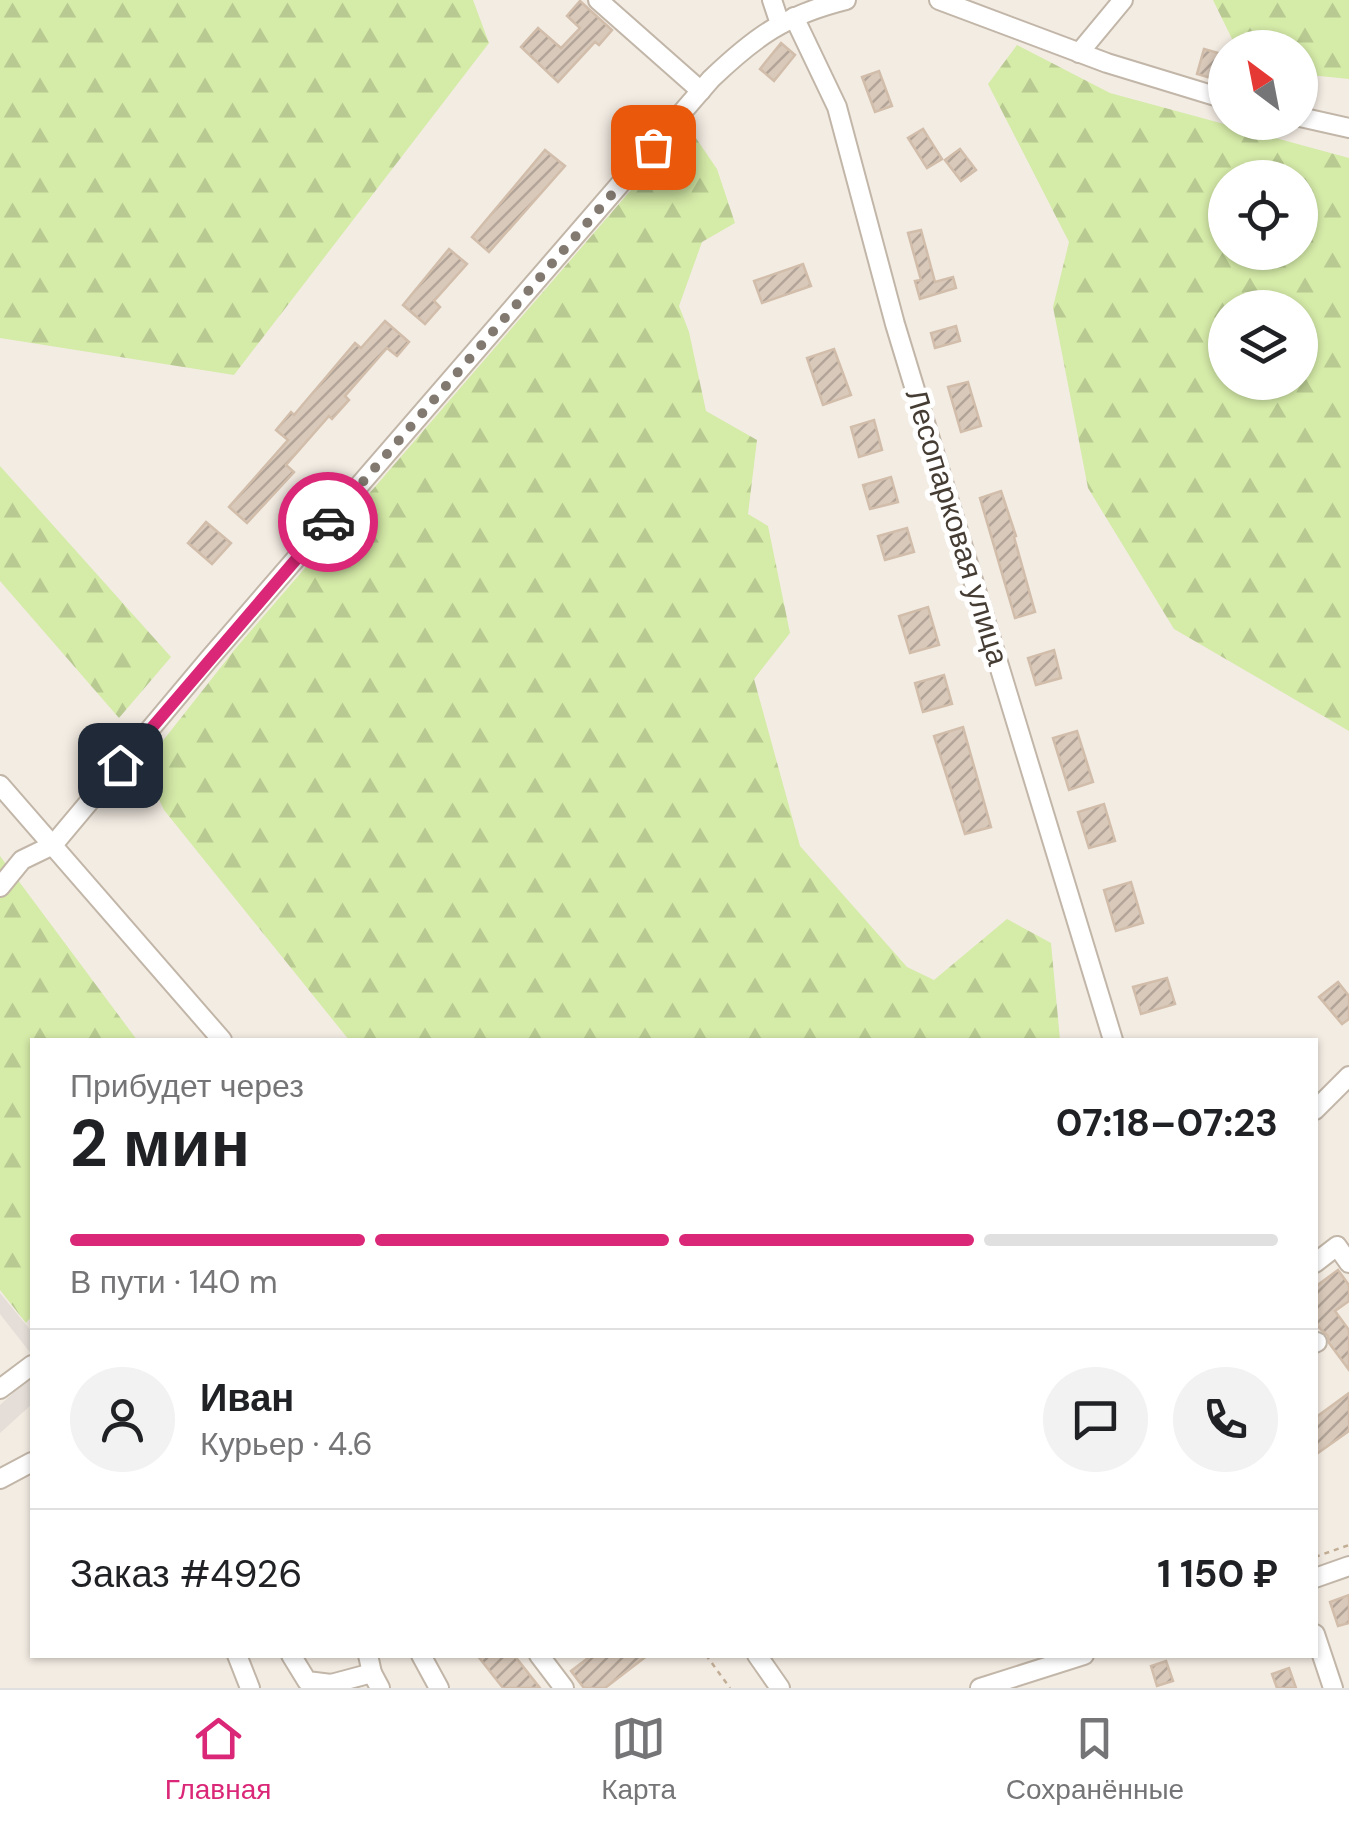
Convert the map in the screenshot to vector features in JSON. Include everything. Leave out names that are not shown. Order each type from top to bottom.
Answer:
[{"type":"street","points":[[598,0],[700,92]]},
{"type":"street","name":"Лесопарковая улица","points":[[772,0],[798,13],[837,107],[895,324],[1112,1038]]},
{"type":"street","points":[[0,887],[22,860],[53,845],[209,658],[700,92],[754,38],[798,13],[846,0]]},
{"type":"street","points":[[939,0],[1208,94]]},
{"type":"street","points":[[1079,52],[1123,0]]},
{"type":"street","points":[[1318,121],[1349,128]]},
{"type":"street","points":[[0,785],[220,1038]]},
{"type":"street","points":[[1318,1107],[1349,1076]]},
{"type":"street","points":[[1318,1261],[1337,1246],[1349,1263]]},
{"type":"street","points":[[0,1389],[30,1366]]},
{"type":"street","points":[[0,1479],[30,1463]]},
{"type":"street","points":[[1318,1577],[1349,1566]]},
{"type":"street","points":[[1318,1643],[1333,1688]]},
{"type":"street","points":[[238,1658],[250,1688]]},
{"type":"street","points":[[294,1658],[307,1681],[332,1684],[374,1672]]},
{"type":"street","points":[[423,1658],[439,1688]]},
{"type":"street","points":[[541,1658],[564,1688]]},
{"type":"street","points":[[758,1658],[780,1688]]},
{"type":"street","points":[[980,1688],[1039,1680],[1079,1658]]},
{"type":"path","points":[[1318,1556],[1349,1545]]},
{"type":"path","points":[[708,1658],[730,1688]]},
{"type":"shaded area","points":[[0,1293],[30,1330],[30,1352],[0,1314]]},
{"type":"shaded area","points":[[30,1378],[30,1406],[0,1433],[0,1405]]},
{"type":"green space","points":[[0,0],[473,0],[489,43],[234,375],[0,338]]},
{"type":"green space","points":[[1213,0],[1349,0],[1349,79],[1318,76],[1318,30],[1228,30]]},
{"type":"green space","points":[[1017,45],[1110,93],[1208,120],[1208,140],[1283,140],[1349,158],[1349,731],[1174,629],[1088,488],[1053,307],[1069,242],[988,84]]},
{"type":"green space","points":[[687,125],[717,169],[735,223],[702,242],[679,306],[689,332],[706,411],[757,440],[748,514],[768,526],[790,633],[754,679],[800,846],[907,967],[934,980],[1007,919],[1051,943],[1060,1038],[347,1038],[164,810],[143,766],[236,648]]},
{"type":"green space","points":[[0,466],[171,657],[119,718],[0,581]]},
{"type":"green space","points":[[0,856],[136,1038],[30,1038],[30,1318],[26,1323],[0,1290]]},
{"type":"building","points":[[580,1],[612,30],[599,45],[595,42],[558,82],[521,47],[538,28],[561,48],[580,28],[567,16]]},
{"type":"building","points":[[781,43],[795,55],[774,81],[760,69]]},
{"type":"building","points":[[1204,49],[1208,50],[1208,77],[1197,74]]},
{"type":"building","points":[[879,71],[892,106],[875,112],[862,77]]},
{"type":"building","points":[[923,129],[942,159],[927,168],[908,138]]},
{"type":"building","points":[[960,149],[976,170],[961,181],[945,160]]},
{"type":"building","points":[[545,150],[565,166],[489,252],[472,237]]},
{"type":"building","points":[[921,230],[935,282],[953,277],[956,288],[920,299],[915,281],[921,280],[908,233]]},
{"type":"building","points":[[449,249],[467,264],[434,301],[440,307],[425,324],[403,305]]},
{"type":"building","points":[[803,264],[811,286],[762,303],[754,281]]},
{"type":"building","points":[[385,321],[409,342],[397,356],[387,348],[345,396],[349,400],[332,419],[329,416],[286,465],[294,472],[247,523],[229,507],[288,440],[276,430],[291,412],[294,415],[355,343],[361,348]]},
{"type":"building","points":[[956,326],[960,341],[935,348],[931,333]]},
{"type":"building","points":[[834,349],[851,395],[823,405],[807,358]]},
{"type":"building","points":[[968,382],[981,426],[961,432],[948,387]]},
{"type":"building","points":[[874,420],[882,450],[859,457],[851,427]]},
{"type":"building","points":[[891,477],[898,502],[870,509],[863,485]]},
{"type":"building","points":[[1001,491],[1035,612],[1015,618],[980,498]]},
{"type":"building","points":[[206,522],[231,543],[212,564],[188,543]]},
{"type":"building","points":[[907,528],[914,552],[885,560],[878,536]]},
{"type":"building","points":[[928,607],[939,645],[910,653],[899,616]]},
{"type":"building","points":[[1054,650],[1061,678],[1036,685],[1028,658]]},
{"type":"building","points":[[944,675],[952,704],[923,712],[915,683]]},
{"type":"building","points":[[963,727],[991,827],[965,834],[934,736]]},
{"type":"building","points":[[1077,731],[1093,782],[1069,790],[1053,738]]},
{"type":"building","points":[[1104,804],[1115,841],[1089,848],[1078,812]]},
{"type":"building","points":[[1131,882],[1143,923],[1116,931],[1104,890]]},
{"type":"building","points":[[1167,978],[1175,1004],[1141,1014],[1133,987]]},
{"type":"building","points":[[1338,982],[1349,996],[1349,1019],[1342,1024],[1319,997]]},
{"type":"building","points":[[1338,1270],[1349,1285],[1349,1301],[1335,1311],[1349,1330],[1349,1370],[1318,1327],[1318,1285]]},
{"type":"building","points":[[1349,1393],[1349,1431],[1318,1453],[1318,1416]]},
{"type":"building","points":[[1349,1595],[1349,1623],[1338,1626],[1330,1602]]},
{"type":"building","points":[[479,1658],[516,1658],[540,1688],[503,1688]]},
{"type":"building","points":[[588,1658],[644,1658],[605,1688],[584,1688],[571,1671]]},
{"type":"building","points":[[1166,1661],[1173,1681],[1157,1686],[1151,1666]]},
{"type":"building","points":[[1289,1668],[1296,1688],[1277,1688],[1272,1674]]},
{"type":"way so far","points":[[328,522],[653,147]]},
{"type":"route","points":[[120,765],[328,522]]}]
